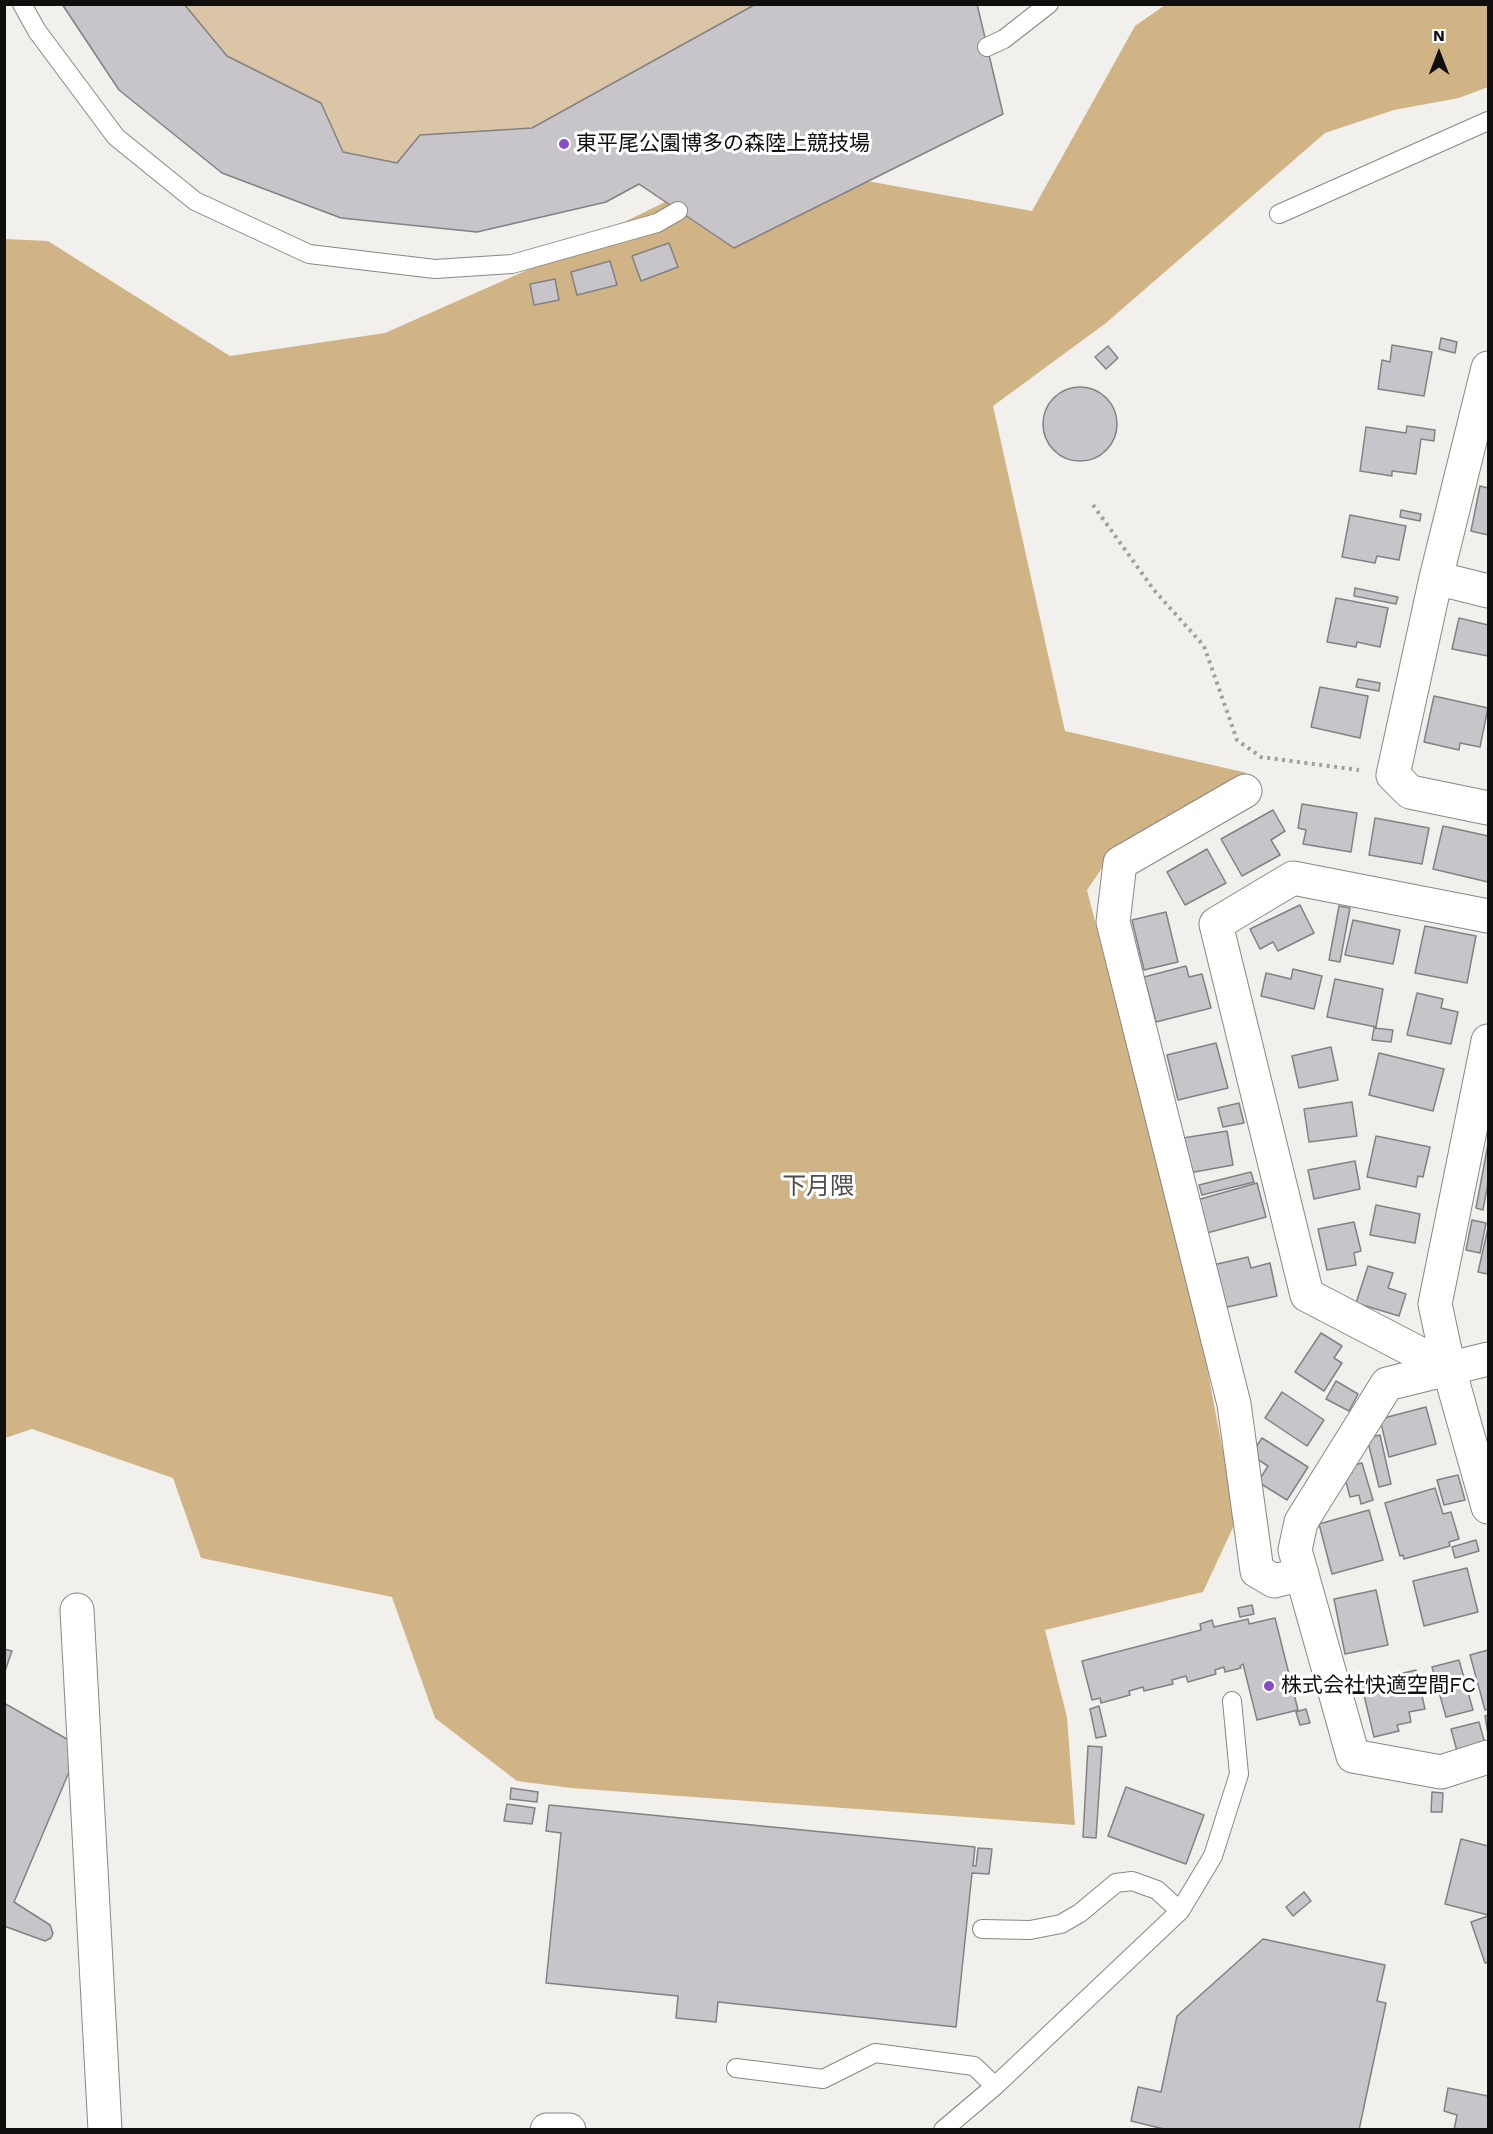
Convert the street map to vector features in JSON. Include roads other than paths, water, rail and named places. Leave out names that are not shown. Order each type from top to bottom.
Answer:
[{"type":"street","points":[[1488,369],[1436,578],[1393,775],[1410,792],[1488,808]]},
{"type":"street","points":[[1436,578],[1488,591]]},
{"type":"street","points":[[1245,791],[1120,863],[1113,922],[1234,1404],[1257,1571],[1274,1581],[1302,1574]]},
{"type":"street","points":[[1449,1369],[1307,1295],[1216,924],[1293,878],[1488,916]]},
{"type":"street","points":[[1488,1041],[1435,1304],[1449,1369],[1488,1507]]},
{"type":"street","points":[[1488,1359],[1387,1384],[1301,1522],[1295,1550],[1353,1756],[1441,1772],[1488,1757]]},
{"type":"street","points":[[77,1610],[105,2130]]},
{"type":"street","points":[[546,2130],[569,2130]]},
{"type":"lane","points":[[22,4],[37,31],[116,137],[195,201],[309,254],[435,269],[512,264],[657,223],[678,211]]},
{"type":"lane","points":[[987,47],[1004,39],[1049,4]]},
{"type":"lane","points":[[1279,214],[1488,121]]},
{"type":"lane","points":[[943,2130],[995,2086],[1180,1911],[1213,1856],[1239,1774],[1232,1701]]},
{"type":"lane","points":[[982,1929],[1030,1930],[1061,1924],[1080,1913],[1116,1883],[1132,1881],[1157,1890],[1180,1911]]},
{"type":"lane","points":[[736,2068],[823,2079],[875,2053],[974,2066],[995,2086]]},
{"type":"place","name":"東平尾公園博多の森陸上競技場","points":[[564,144]]},
{"type":"place","name":"株式会社快適空間FC","points":[[1269,1686]]},
{"type":"district","name":"下月隈","points":[[818,1187]]}]
